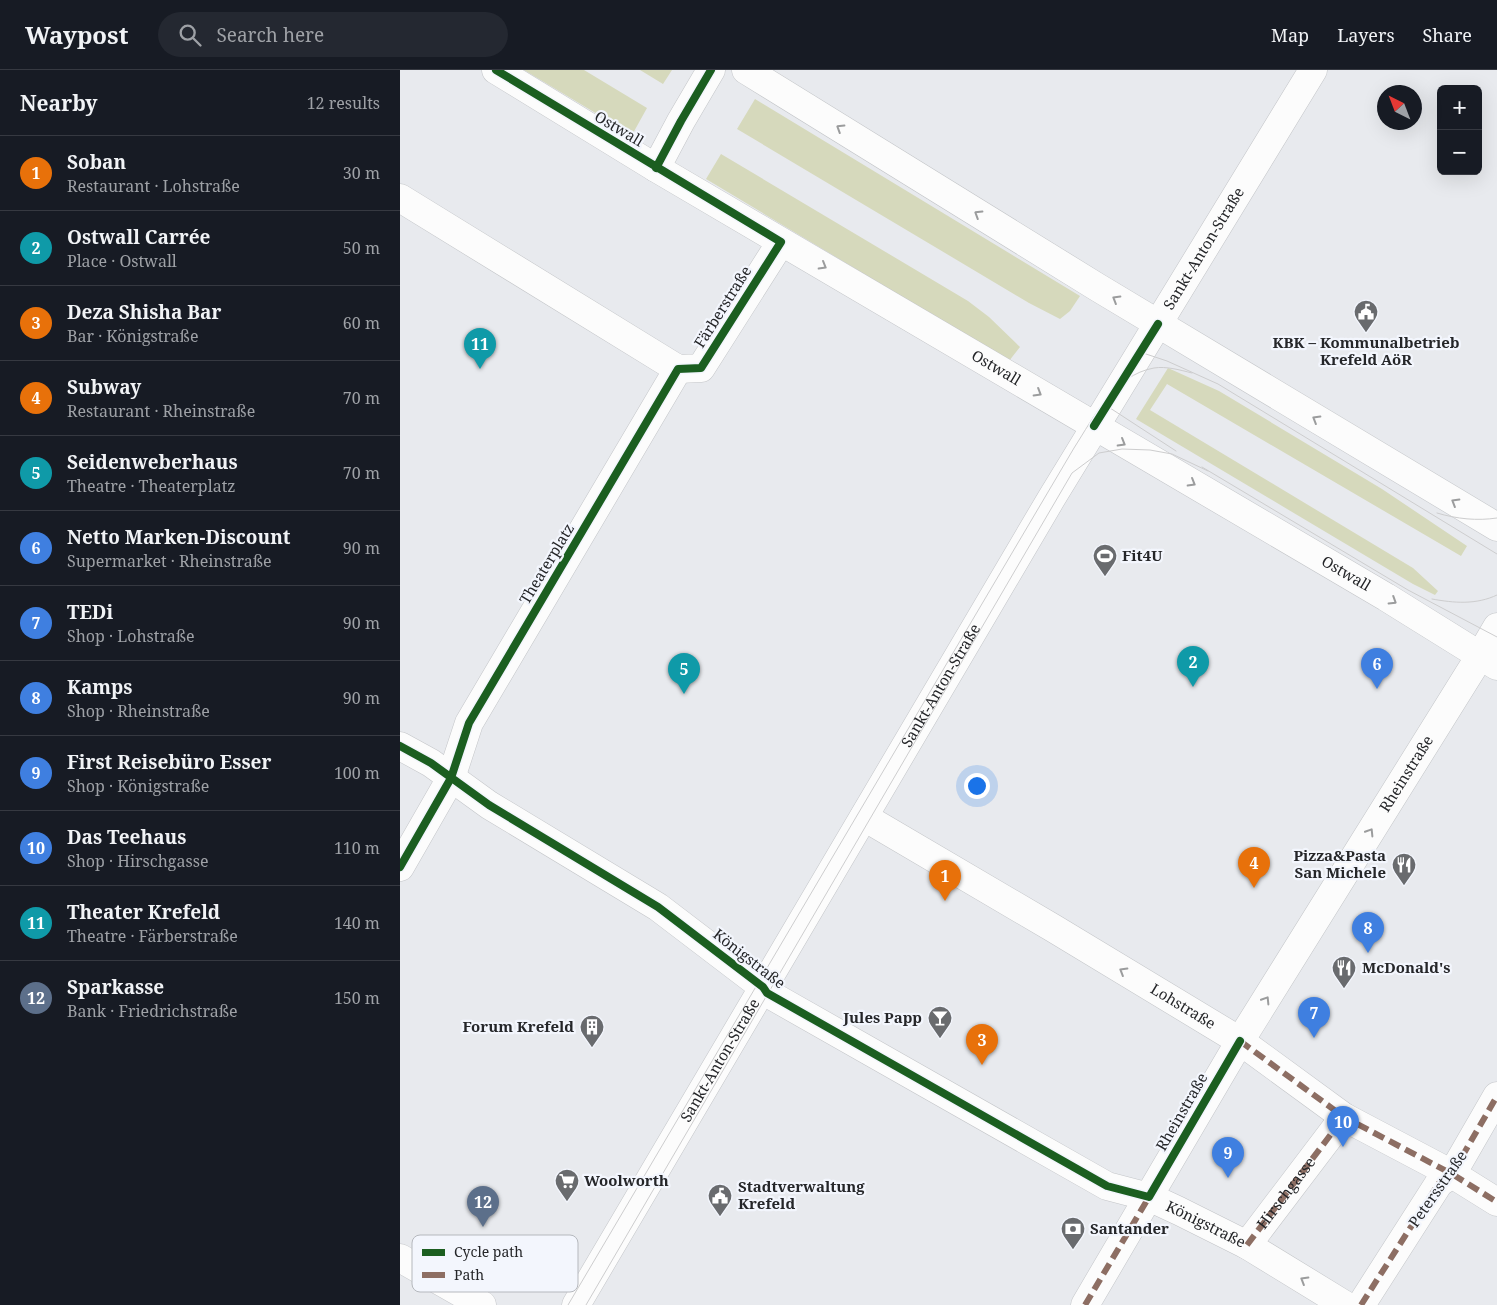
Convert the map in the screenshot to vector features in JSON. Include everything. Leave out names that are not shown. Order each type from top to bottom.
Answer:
[{"type":"street","name":"Ostwall","points":[[496,70],[656,168],[1386,597],[1489,661]]},
{"type":"street","points":[[656,168],[711,70]]},
{"type":"street","points":[[746,70],[1158,324],[1497,527]]},
{"type":"street","name":"Sankt-Anton-Straße","points":[[576,1305],[1094,426],[1313,70]]},
{"type":"street","points":[[400,198],[678,369]]},
{"type":"street","name":"Färberstraße","points":[[678,369],[701,368],[781,242]]},
{"type":"street","name":"Theaterplatz","points":[[400,867],[451,778],[469,723],[678,369]]},
{"type":"street","name":"Rheinstraße","points":[[1085,1305],[1240,1041],[1489,661],[1497,627]]},
{"type":"street","name":"Königstraße","points":[[400,746],[431,764],[488,805],[658,907],[763,987],[767,994],[1106,1186],[1149,1197],[1247,1245],[1345,1305]]},
{"type":"street","name":"Lohstraße","points":[[864,817],[1240,1041],[1344,1117],[1452,1174],[1497,1202]]},
{"type":"street","name":"Petersstraße","points":[[1361,1305],[1439,1183],[1452,1174],[1497,1096]]},
{"type":"street","name":"Hirschgasse","points":[[1247,1245],[1344,1117]]},
{"type":"street","points":[[400,1258],[412,1265]]},
{"type":"street","points":[[459,1292],[482,1305]]},
{"type":"green space","points":[[524,70],[584,70],[647,108],[632,135]]},
{"type":"green space","points":[[640,70],[672,70],[663,84]]},
{"type":"green space","points":[[755,99],[1080,296],[1070,311],[1060,319],[1029,303],[737,129]]},
{"type":"green space","points":[[721,154],[968,301],[989,317],[1020,347],[1009,361],[706,179]]},
{"type":"green space","points":[[1168,368],[1219,391],[1382,489],[1467,546],[1461,556],[1167,384],[1150,410],[1413,568],[1438,591],[1435,595],[1413,584],[1136,419]]},
{"type":"tram line","points":[[1140,352],[1167,361],[1218,384],[1497,554]]},
{"type":"tram line","points":[[578,1288],[1074,448],[1106,399],[1127,379],[1140,372],[1154,368],[1163,368],[1192,373]]},
{"type":"tram line","points":[[1107,406],[1176,451]]},
{"type":"tram line","points":[[586,1305],[1072,473],[1099,453],[1122,449],[1150,450],[1172,454],[1208,471]]},
{"type":"tram line","points":[[1202,467],[1408,590],[1497,637]]},
{"type":"tram line","points":[[1437,513],[1467,519],[1497,518]]},
{"type":"tram line","points":[[1432,599],[1473,602],[1497,595]]},
{"type":"tram line","points":[[568,1305],[576,1292]]},
{"type":"marked path","points":[[1240,1041],[1344,1117],[1452,1174],[1497,1202]]},
{"type":"marked path","points":[[1361,1305],[1439,1183],[1452,1174],[1497,1096]]},
{"type":"marked path","points":[[1247,1245],[1344,1117]]},
{"type":"marked path","points":[[1085,1305],[1149,1197]]},
{"type":"cycle path","points":[[400,867],[451,778],[469,723],[678,369],[701,368],[781,242],[496,70]]},
{"type":"cycle path","points":[[656,168],[711,70]]},
{"type":"cycle path","points":[[1094,426],[1158,324]]},
{"type":"cycle path","points":[[400,746],[431,763],[489,805],[658,907],[763,987],[767,993],[1107,1186],[1149,1197],[1240,1041]]},
{"type":"place","name":"KBK – Kommunalbetrieb Krefeld AöR","points":[[1366,333]]},
{"type":"place","name":"Theater Krefeld","points":[[480,369]]},
{"type":"place","name":"Fit4U","points":[[1105,577]]},
{"type":"place","name":"Ostwall Carrée","points":[[1193,687]]},
{"type":"place","name":"Netto Marken-Discount","points":[[1377,689]]},
{"type":"place","name":"Seidenweberhaus","points":[[684,694]]},
{"type":"place","name":"Pizza&Pasta San Michele","points":[[1404,886]]},
{"type":"place","name":"Subway","points":[[1254,888]]},
{"type":"place","name":"Soban","points":[[945,901]]},
{"type":"place","name":"Kamps","points":[[1368,953]]},
{"type":"place","name":"McDonald's","points":[[1344,989]]},
{"type":"place","name":"TEDi","points":[[1314,1038]]},
{"type":"place","name":"Jules Papp","points":[[940,1039]]},
{"type":"place","name":"Forum Krefeld","points":[[592,1048]]},
{"type":"place","name":"Deza Shisha Bar","points":[[982,1065]]},
{"type":"place","name":"Das Teehaus","points":[[1343,1147]]},
{"type":"place","name":"First Reisebüro Esser","points":[[1228,1178]]},
{"type":"place","name":"Woolworth","points":[[567,1202]]},
{"type":"place","name":"Stadtverwaltung Krefeld","points":[[720,1217]]},
{"type":"place","name":"Sparkasse","points":[[483,1227]]},
{"type":"place","name":"Santander","points":[[1073,1250]]}]
